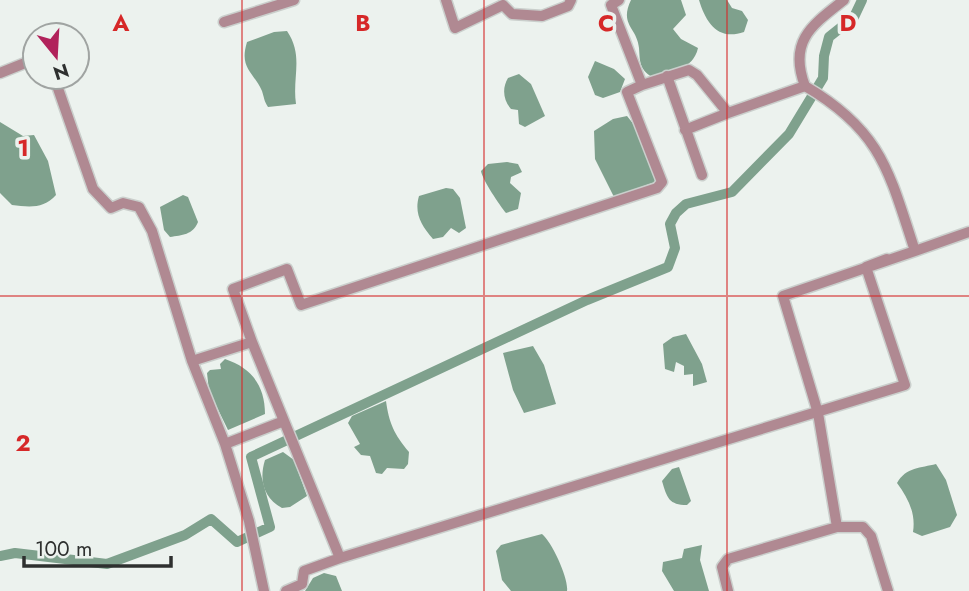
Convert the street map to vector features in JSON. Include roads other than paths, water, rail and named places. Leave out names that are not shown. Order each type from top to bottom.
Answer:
[{"type":"street","points":[[224,22],[294,0]]},
{"type":"street","points":[[446,0],[455,28],[503,5],[513,14],[542,16],[568,6],[571,0]]},
{"type":"street","points":[[619,0],[611,5],[642,85]]},
{"type":"street","points":[[845,0],[807,29],[799,60],[805,86],[838,106],[867,135],[891,177],[915,251]]},
{"type":"street","points":[[0,73],[21,65]]},
{"type":"street","points":[[340,558],[233,289],[287,269],[301,305],[657,188],[662,182],[627,92],[667,76],[694,72],[728,113]]},
{"type":"street","points":[[667,76],[702,176]]},
{"type":"street","points":[[685,130],[805,86]]},
{"type":"street","points":[[59,91],[93,189],[111,208],[123,203],[139,207],[152,231],[192,361],[225,444],[248,521],[264,591]]},
{"type":"street","points":[[837,527],[818,413],[783,296],[969,232]]},
{"type":"street","points":[[866,267],[887,259]]},
{"type":"street","points":[[286,591],[302,584],[304,571],[340,558],[818,413],[905,384],[866,267]]},
{"type":"street","points":[[192,361],[252,342]]},
{"type":"street","points":[[225,444],[284,421]]},
{"type":"street","points":[[728,591],[722,567],[729,559],[837,527],[863,527],[871,536],[888,591]]},
{"type":"waterway","points":[[0,556],[15,553],[107,564],[185,535],[211,519],[237,542],[270,527],[251,457],[587,300],[668,267],[675,248],[670,224],[676,213],[686,204],[732,192],[789,134],[823,78],[824,56],[829,37],[854,17],[862,0]]}]
